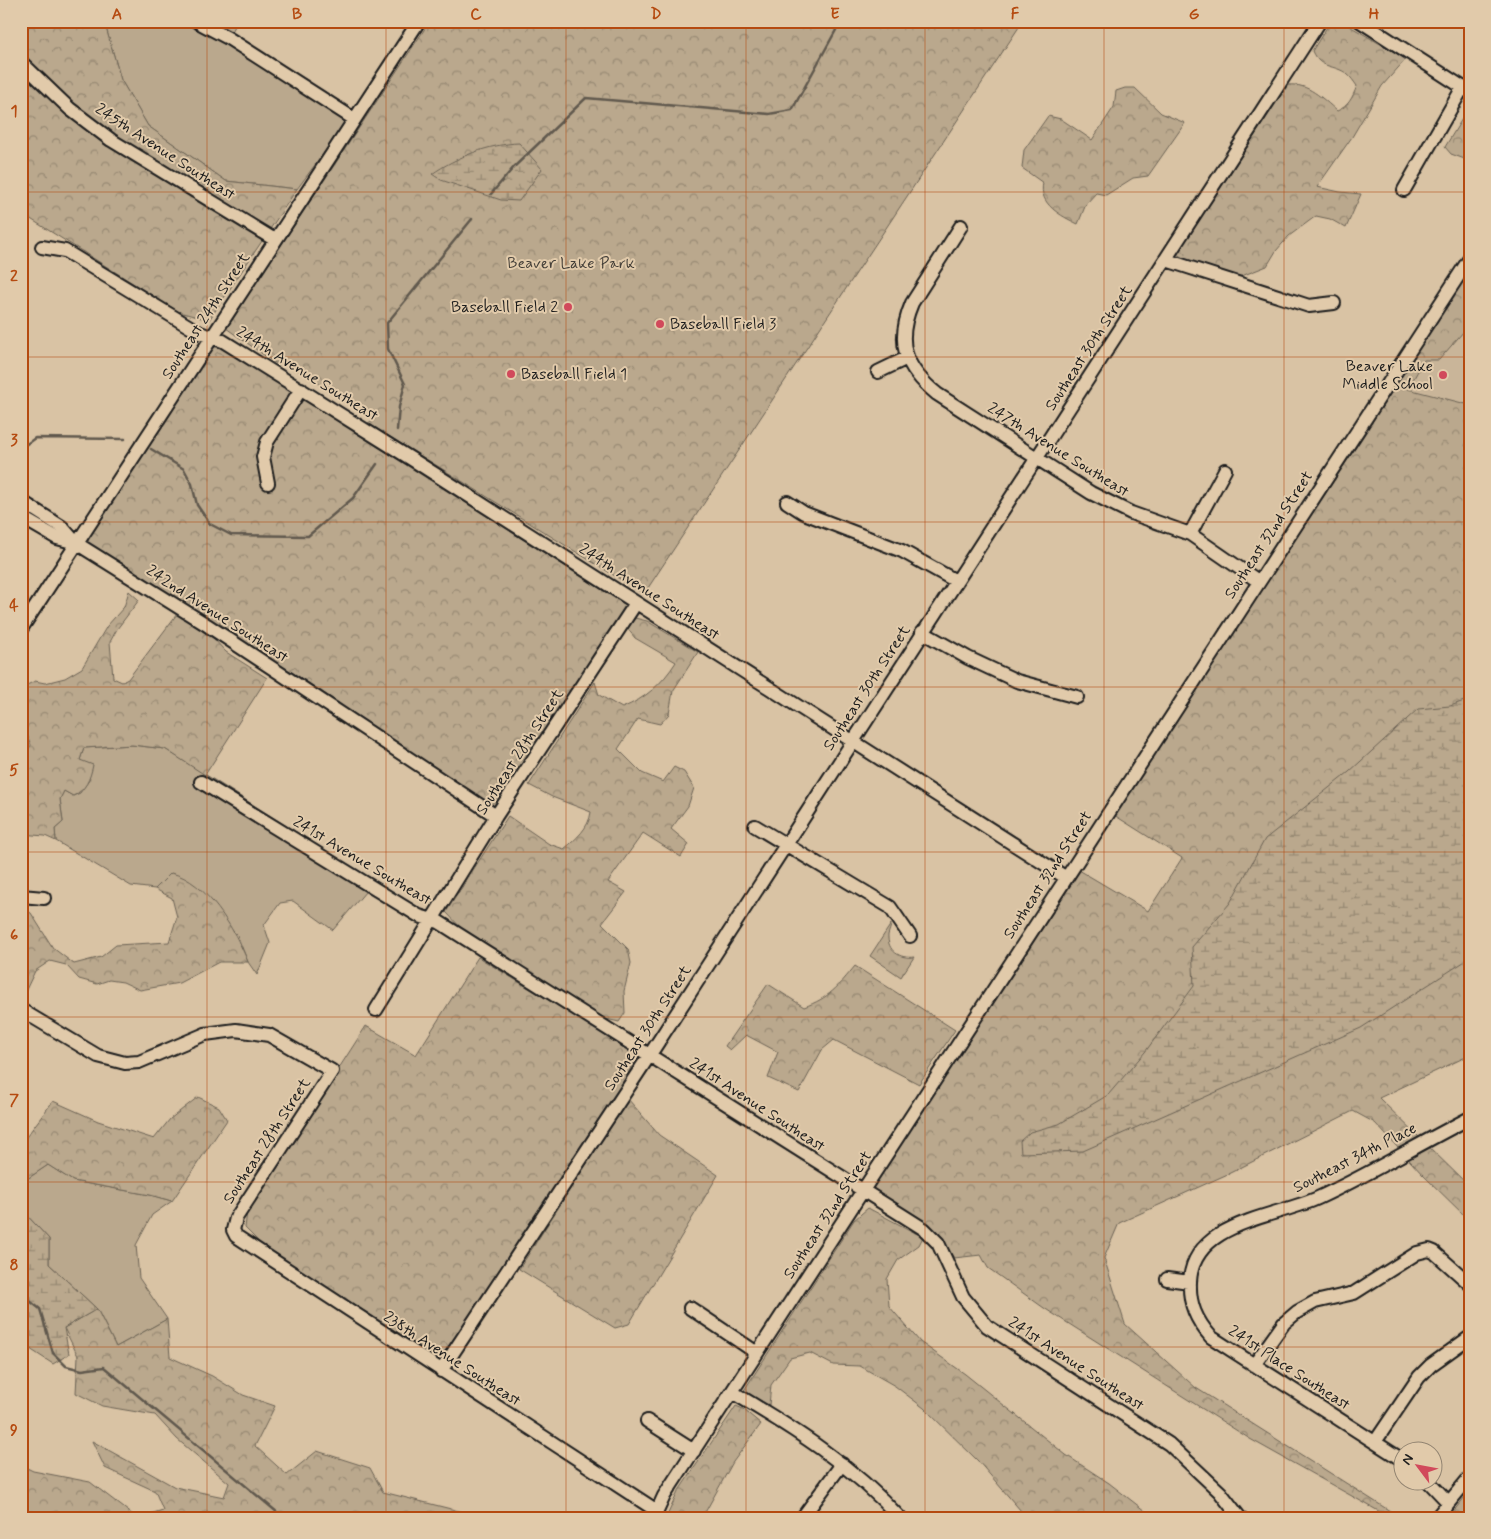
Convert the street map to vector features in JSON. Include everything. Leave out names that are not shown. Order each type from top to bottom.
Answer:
[{"type":"street","points":[[196,21],[228,38],[354,119]]},
{"type":"street","name":"Southeast 24th Street","points":[[21,629],[419,21]]},
{"type":"street","name":"Southeast 30th Street","points":[[441,1371],[650,1056],[922,632],[1320,21]]},
{"type":"street","points":[[1360,21],[1466,90],[1404,190]]},
{"type":"street","name":"245th Avenue Southeast","points":[[21,62],[70,109],[111,140],[275,240]]},
{"type":"street","points":[[878,372],[907,358],[904,340],[906,316],[912,303],[961,226]]},
{"type":"street","name":"244th Avenue Southeast","points":[[42,247],[65,251],[200,333],[223,341],[301,389],[636,604],[853,740],[1066,878]]},
{"type":"street","name":"Southeast 32nd Street","points":[[655,1514],[757,1353],[1470,258]]},
{"type":"street","points":[[1166,260],[1309,306],[1334,303]]},
{"type":"street","name":"247th Avenue Southeast","points":[[907,358],[915,374],[937,394],[1036,457],[1113,505],[1190,534],[1258,581]]},
{"type":"street","points":[[268,483],[263,457],[268,442],[301,389]]},
{"type":"street","points":[[1190,534],[1225,470]]},
{"type":"street","name":"242nd Avenue Southeast","points":[[21,501],[62,526],[76,543]]},
{"type":"street","points":[[787,502],[804,513],[902,551],[956,581]]},
{"type":"street","name":"242nd Avenue Southeast","points":[[21,517],[57,538],[76,543],[340,712],[496,816]]},
{"type":"street","name":"Southeast 28th Street","points":[[376,1010],[496,816],[636,604]]},
{"type":"street","points":[[922,632],[968,658],[1017,681],[1077,697]]},
{"type":"street","name":"241st Avenue Southeast","points":[[201,782],[418,916],[439,922],[862,1192],[914,1222],[938,1243],[963,1297],[987,1326],[1169,1444],[1220,1492],[1240,1518]]},
{"type":"street","points":[[755,826],[890,907],[910,936]]},
{"type":"street","points":[[21,896],[44,898]]},
{"type":"street","name":"Southeast 28th Street","points":[[21,1010],[98,1056],[125,1063],[139,1062],[204,1034],[236,1030],[268,1035],[332,1071],[236,1218],[233,1230]]},
{"type":"street","name":"Southeast 34th Place","points":[[1190,1280],[1196,1261],[1206,1246],[1229,1228],[1316,1199],[1470,1118]]},
{"type":"street","name":"238th Avenue Southeast","points":[[233,1230],[236,1236],[655,1514]]},
{"type":"street","points":[[1254,1365],[1284,1323],[1298,1312],[1315,1302],[1354,1293],[1417,1253],[1430,1250],[1470,1284]]},
{"type":"street","points":[[1167,1279],[1190,1280]]},
{"type":"street","name":"241st Place Southeast","points":[[1190,1280],[1193,1310],[1203,1328],[1223,1346],[1394,1454]]},
{"type":"street","points":[[690,1308],[757,1353]]},
{"type":"street","points":[[1375,1442],[1420,1377],[1431,1365],[1470,1337]]},
{"type":"street","points":[[732,1392],[790,1426],[842,1464],[900,1518]]},
{"type":"street","points":[[647,1421],[694,1451]]},
{"type":"street","points":[[802,1518],[842,1464]]},
{"type":"street","points":[[1436,1518],[1470,1477]]},
{"type":"street","points":[[1438,1492],[1448,1502]]},
{"type":"shaded area","name":"Beaver Lake Middle School","points":[[1470,324],[1470,405],[1408,389],[1424,360],[1439,360]]},
{"type":"green space","points":[[31,21],[104,21],[121,80],[148,126],[226,181],[297,189],[209,320],[179,312],[21,213],[21,38]]},
{"type":"green space","points":[[104,21],[187,21],[343,115],[344,126],[297,189],[226,181],[148,126],[121,80]]},
{"type":"green space","points":[[203,21],[238,21],[231,33]]},
{"type":"green space","name":"Beaver Lake Park","points":[[430,21],[1023,21],[644,594],[368,423],[375,419],[285,362],[275,363],[226,328]]},
{"type":"green space","points":[[1331,21],[1341,21],[1406,59],[1382,86],[1352,137],[1317,187],[1361,194],[1346,228],[1330,219],[1316,216],[1289,236],[1276,251],[1267,266],[1239,277],[1190,263],[1177,254],[1288,85],[1302,86],[1308,89],[1337,111],[1344,107],[1352,98],[1357,86],[1351,78],[1342,71],[1323,64],[1315,57],[1312,51]]},
{"type":"green space","points":[[1125,88],[1135,88],[1161,113],[1185,123],[1148,176],[1133,178],[1106,195],[1096,193],[1086,204],[1078,224],[1058,213],[1047,203],[1042,190],[1043,183],[1022,168],[1024,150],[1048,116],[1061,119],[1092,140],[1114,107],[1116,91]]},
{"type":"green space","points":[[1468,109],[1470,109],[1470,161],[1451,154],[1445,147]]},
{"type":"green space","points":[[519,143],[542,169],[519,201],[501,200],[441,180],[432,174],[474,152]]},
{"type":"green space","points":[[1470,266],[1470,324],[1439,360],[1424,360],[1408,389],[1470,405],[1470,1055],[1379,1098],[1470,1187],[1470,1221],[1423,1175],[1375,1123],[1353,1111],[1230,1173],[1119,1223],[1104,1258],[1125,1324],[1196,1388],[1401,1518],[1391,1518],[1250,1439],[1044,1308],[988,1268],[981,1255],[954,1258],[940,1235],[917,1217],[872,1189],[1079,870],[1148,911],[1182,858],[1114,815],[1366,432]]},
{"type":"green space","points":[[215,347],[221,347],[626,605],[625,612],[497,806],[492,807],[360,721],[339,703],[290,671],[284,672],[89,545],[88,536],[210,350]]},
{"type":"green space","points":[[129,591],[139,600],[117,629],[110,642],[113,678],[122,682],[128,679],[177,614],[213,638],[226,652],[267,678],[205,775],[165,749],[132,745],[84,748],[80,760],[93,765],[90,775],[87,784],[77,794],[73,796],[64,791],[60,799],[63,822],[55,829],[56,841],[45,836],[21,834],[21,762],[31,745],[24,727],[21,726],[21,688],[35,681],[45,683],[65,678],[82,668],[107,626],[124,607]]},
{"type":"green space","points":[[635,618],[647,621],[698,652],[673,691],[669,714],[660,724],[638,719],[618,749],[642,773],[663,782],[674,767],[684,772],[694,788],[688,806],[671,829],[689,844],[681,857],[643,833],[608,882],[626,892],[602,923],[628,949],[631,963],[624,991],[625,1013],[619,1022],[598,1017],[464,931],[446,912],[508,816],[549,844],[564,849],[585,828],[591,812],[552,797],[529,785],[595,682],[599,695],[622,708],[639,700],[653,690],[676,662],[635,638],[627,628]]},
{"type":"green space","points":[[1470,699],[1470,958],[1361,1028],[1083,1151],[1021,1153],[1020,1141],[1030,1132],[1059,1124],[1108,1095],[1145,1052],[1194,986],[1192,947],[1230,903],[1265,839],[1349,772],[1418,709],[1450,706]]},
{"type":"green space","points":[[132,745],[165,749],[369,878],[366,891],[333,930],[293,901],[280,903],[264,925],[270,943],[257,975],[248,962],[237,935],[171,873],[155,889],[131,886],[56,841],[55,829],[63,822],[60,799],[64,791],[73,796],[80,793],[90,779],[80,760],[84,748]]},
{"type":"green space","points":[[171,873],[184,878],[208,896],[236,936],[248,962],[219,962],[179,983],[140,990],[123,982],[109,980],[97,984],[79,979],[66,965],[50,961],[35,971],[23,996],[21,995],[22,907],[31,913],[53,948],[74,964],[101,957],[116,945],[169,942],[177,917],[172,898],[155,889]]},
{"type":"green space","points":[[891,924],[888,941],[892,950],[904,957],[914,957],[901,977],[870,956]]},
{"type":"green space","points":[[478,957],[638,1055],[621,1086],[441,1360],[264,1247],[245,1228],[247,1211],[366,1026],[416,1055]]},
{"type":"green space","points":[[855,966],[955,1030],[919,1084],[834,1040],[822,1050],[799,1092],[768,1078],[778,1052],[746,1035],[730,1050],[725,1046],[768,984],[804,1007],[827,996]]},
{"type":"green space","points":[[198,1097],[219,1107],[227,1120],[172,1201],[150,1195],[73,1181],[48,1165],[21,1183],[21,1144],[53,1101],[98,1121],[154,1139],[170,1119]]},
{"type":"green space","points":[[628,1099],[659,1135],[718,1175],[629,1324],[615,1328],[519,1269]]},
{"type":"green space","points":[[48,1165],[73,1181],[150,1195],[172,1201],[152,1215],[136,1245],[139,1278],[167,1319],[116,1347],[97,1309],[49,1264],[49,1239],[21,1209],[21,1183]]},
{"type":"green space","points":[[868,1208],[923,1237],[919,1245],[898,1260],[887,1279],[889,1306],[920,1342],[965,1374],[1066,1455],[1109,1483],[1154,1518],[1027,1518],[978,1461],[924,1408],[895,1386],[860,1366],[833,1365],[810,1353],[790,1358],[771,1385],[769,1405],[743,1392],[854,1220]]},
{"type":"green space","points":[[21,1209],[49,1239],[49,1264],[97,1309],[64,1328],[69,1354],[53,1364],[30,1349],[21,1354]]},
{"type":"green space","points":[[97,1309],[116,1347],[167,1319],[170,1357],[212,1376],[243,1395],[275,1406],[255,1446],[287,1475],[317,1451],[370,1468],[383,1492],[487,1518],[137,1518],[163,1510],[155,1491],[105,1468],[92,1441],[175,1487],[224,1497],[229,1483],[177,1439],[155,1415],[102,1406],[76,1393],[78,1356],[64,1328]]},
{"type":"green space","points":[[736,1406],[743,1409],[761,1424],[733,1462],[702,1518],[666,1518],[678,1492]]},
{"type":"green space","points":[[21,1465],[33,1471],[90,1482],[137,1518],[21,1518]]},
{"type":"green space","points":[[1469,1492],[1470,1518],[1448,1518]]},
{"type":"waterway","points":[[491,194],[514,167],[586,98],[769,114],[792,110],[841,21]]},
{"type":"waterway","points":[[397,430],[399,407],[405,384],[388,349],[387,323],[472,219]]},
{"type":"waterway","points":[[21,448],[35,438],[125,439]]},
{"type":"waterway","points":[[151,449],[184,469],[192,484],[197,505],[210,524],[231,535],[308,536],[353,498],[377,464]]},
{"type":"waterway","points":[[21,1294],[40,1309],[53,1353],[66,1366],[82,1370],[104,1367],[284,1518]]},
{"type":"place","name":"Baseball Field 2","points":[[568,307]]},
{"type":"place","name":"Baseball Field 3","points":[[660,324]]},
{"type":"place","name":"Baseball Field 1","points":[[511,374]]},
{"type":"place","name":"Beaver Lake Middle School","points":[[1443,375]]}]
